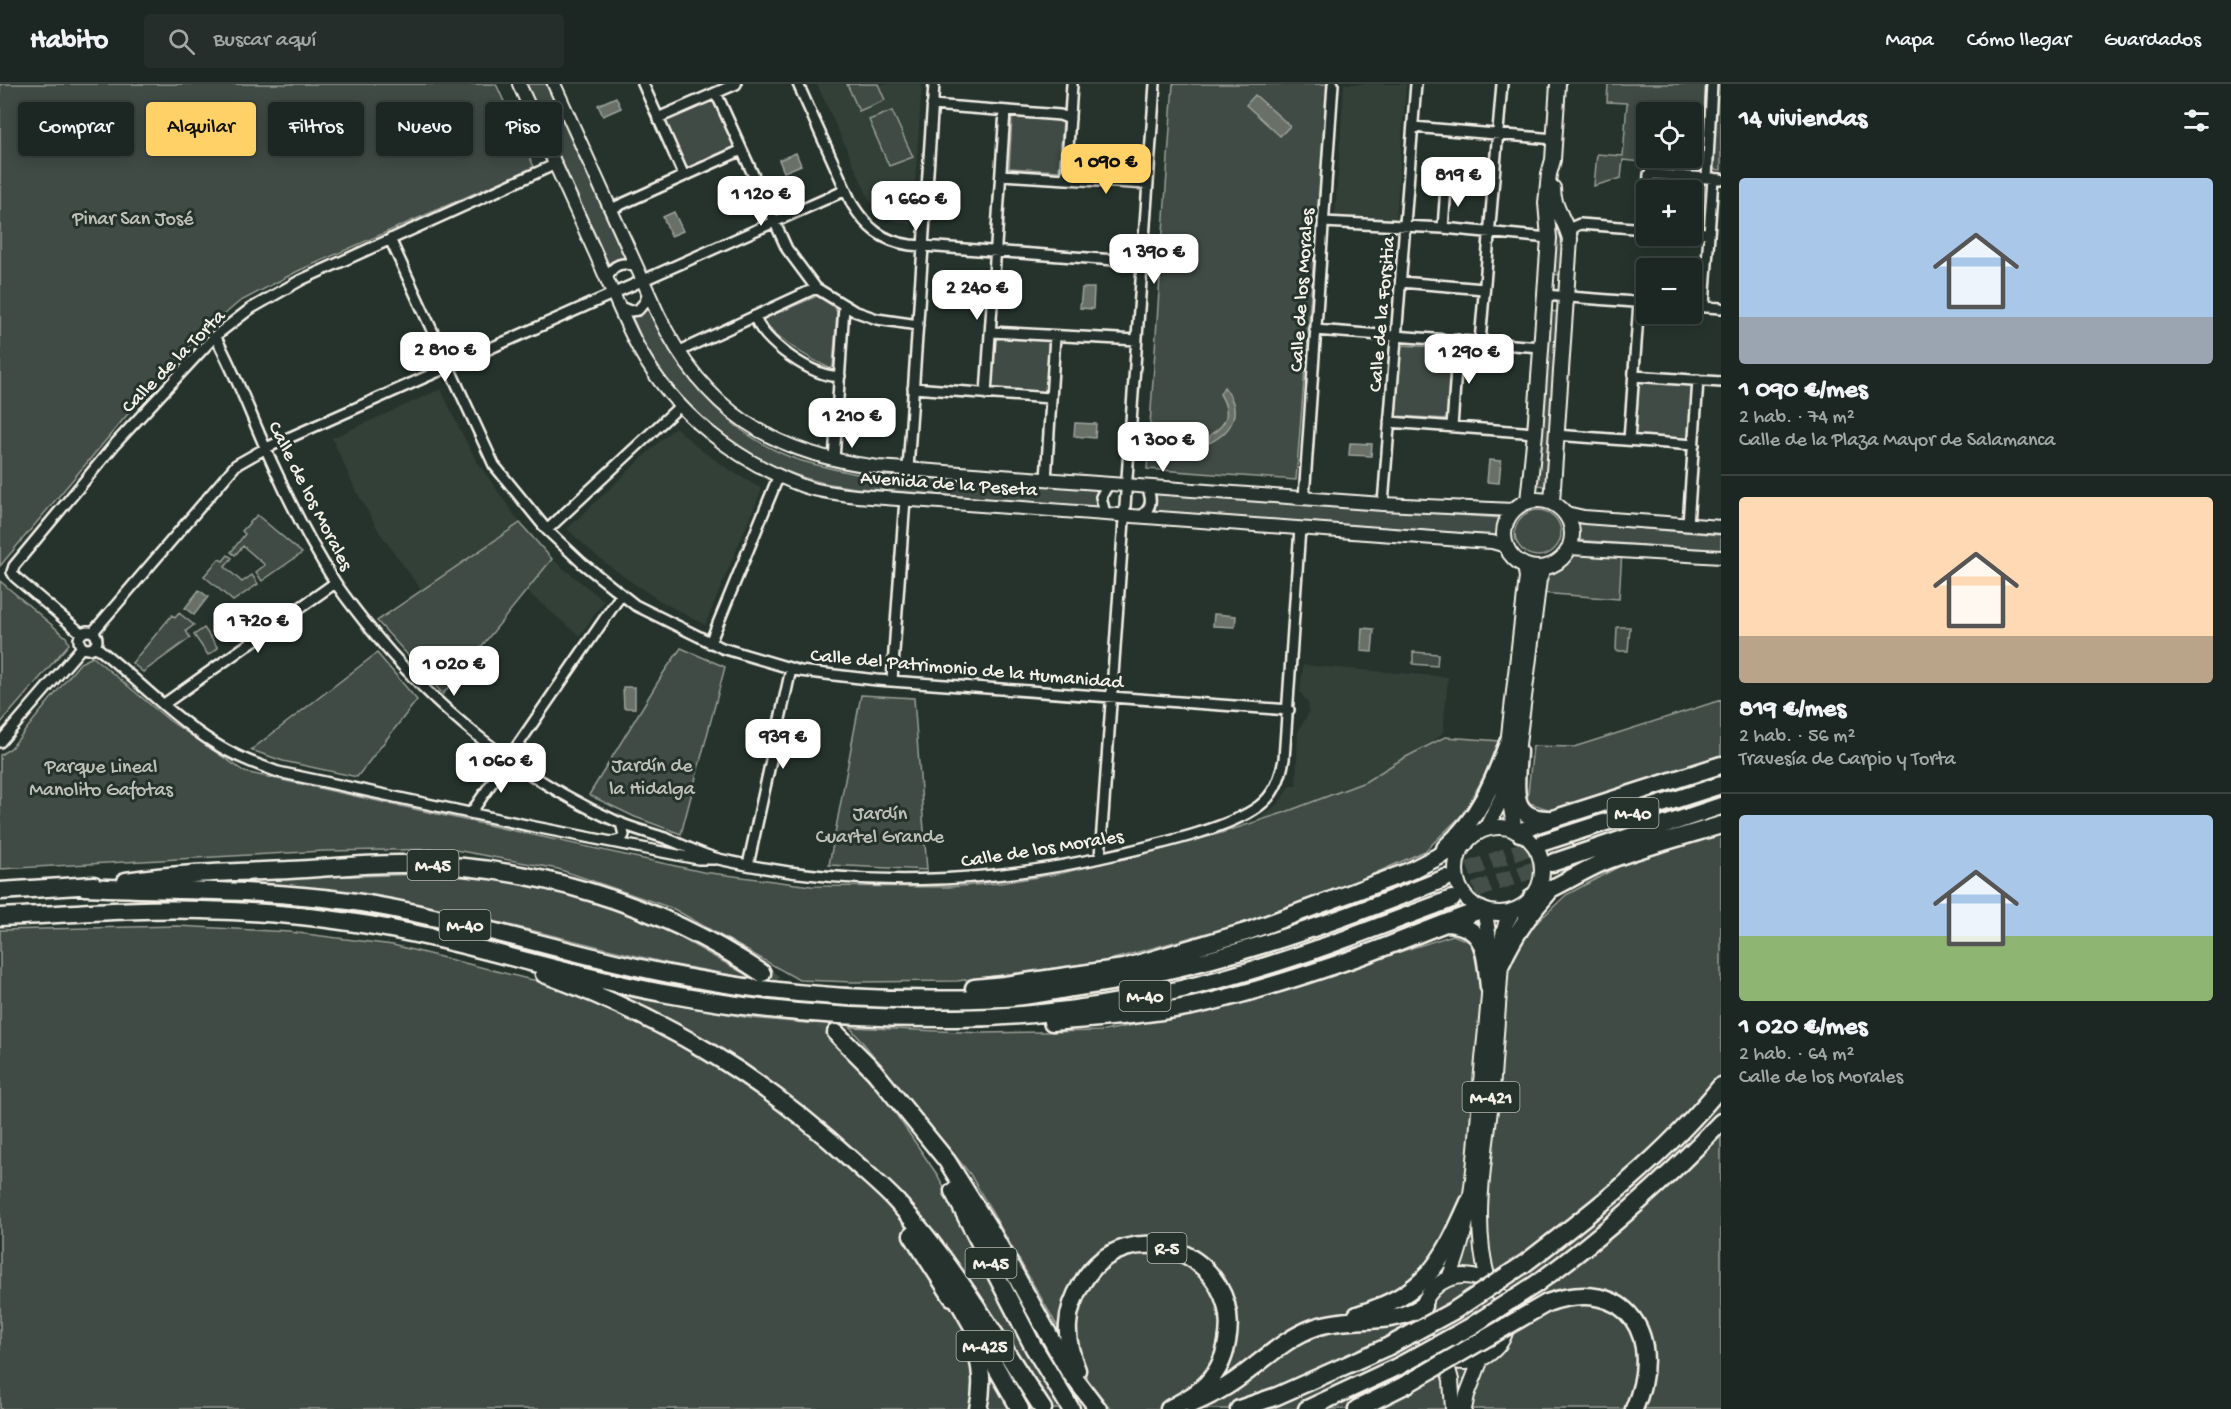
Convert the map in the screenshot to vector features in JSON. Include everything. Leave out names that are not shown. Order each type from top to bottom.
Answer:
[{"type":"highway","points":[[1513,745],[1518,804],[1523,812],[1534,819],[1556,819]]},
{"type":"highway","points":[[1431,859],[1456,838],[1476,815],[1513,745]]},
{"type":"highway","points":[[1518,832],[1721,765]]},
{"type":"highway","name":"M-40","points":[[1544,842],[1721,785]]},
{"type":"highway","name":"M-40","points":[[1552,863],[1721,806]]},
{"type":"highway","points":[[1532,897],[1551,890],[1576,874],[1611,859],[1721,825]]},
{"type":"highway","points":[[913,998],[963,988],[1005,985],[1124,968],[1246,932],[1410,871],[1465,843]]},
{"type":"highway","name":"M-45","points":[[84,887],[169,875],[406,864],[467,867],[566,884],[635,907],[667,920],[733,953],[762,973]]},
{"type":"highway","name":"M-40","points":[[0,891],[84,887],[248,891],[350,901],[453,922],[669,974],[761,989],[841,996],[1006,998],[1125,981],[1247,951],[1357,914],[1446,878]]},
{"type":"highway","points":[[1501,964],[1513,937],[1525,919],[1551,890]]},
{"type":"highway","name":"M-40","points":[[0,917],[197,909],[280,914],[351,922],[665,994],[760,1009],[824,1014],[957,1018],[1068,1009],[1194,986],[1328,945],[1452,899]]},
{"type":"highway","points":[[824,1014],[855,1022],[967,1025],[1006,1025],[1128,1016],[1193,1005],[1258,989],[1359,957],[1443,923],[1483,911]]},
{"type":"highway","points":[[1443,923],[1457,924],[1471,929],[1480,938],[1489,987]]},
{"type":"highway","name":"M-45","points":[[405,933],[431,945],[540,973],[634,1010],[704,1047],[778,1098],[816,1127],[896,1201],[952,1270],[1043,1409]]},
{"type":"highway","name":"M-45","points":[[836,1033],[874,1071],[947,1161],[992,1233],[1070,1371],[1098,1409]]},
{"type":"highway","points":[[1239,1409],[1387,1347],[1455,1310],[1524,1264],[1618,1191],[1661,1151],[1721,1086]]},
{"type":"highway","points":[[778,1098],[862,1180],[912,1235],[960,1310],[974,1340],[981,1366],[982,1392],[978,1409]]},
{"type":"highway","name":"M-45","points":[[912,1116],[977,1234],[1034,1348],[1071,1409]]},
{"type":"highway","points":[[1307,1409],[1399,1366],[1470,1327],[1536,1284],[1581,1252],[1635,1205],[1721,1122]]},
{"type":"highway","name":"R-5","points":[[1171,1409],[1190,1405],[1215,1394],[1288,1340],[1318,1326],[1380,1307],[1409,1293],[1444,1254],[1469,1202]]},
{"type":"highway","name":"M-425","points":[[912,1235],[949,1284],[1020,1409]]},
{"type":"highway","name":"R-5","points":[[1087,1393],[1068,1341],[1067,1317],[1074,1295],[1086,1275],[1101,1259],[1126,1246],[1152,1245],[1177,1250],[1191,1257],[1214,1277],[1226,1300],[1230,1327],[1225,1353],[1219,1368],[1201,1390],[1171,1409]]},
{"type":"highway","points":[[1357,1409],[1407,1384],[1546,1303],[1565,1296],[1589,1295],[1610,1301],[1624,1310],[1633,1319],[1642,1335],[1646,1370],[1634,1409]]},
{"type":"highway","name":"R-5","points":[[1318,1326],[1352,1320],[1398,1318],[1423,1306]]},
{"type":"main road","points":[[1552,502],[1570,239],[1554,202],[1553,160],[1558,84]]},
{"type":"main road","points":[[1528,501],[1549,238],[1546,210],[1549,174],[1553,160]]},
{"type":"main road","points":[[1536,499],[1552,502],[1566,513],[1573,530],[1570,548],[1554,565],[1543,568],[1525,566],[1510,555],[1506,546],[1504,527],[1513,510],[1528,501],[1536,499]]},
{"type":"main road","points":[[1518,832],[1511,808],[1513,745],[1527,577],[1525,566]]},
{"type":"main road","points":[[1486,829],[1502,797],[1513,745],[1539,579],[1543,568]]},
{"type":"main road","points":[[1503,828],[1518,832],[1529,840],[1538,854],[1542,869],[1540,882],[1532,897],[1513,911],[1498,914],[1483,911],[1466,899],[1458,887],[1455,868],[1458,855],[1465,843],[1486,829],[1503,828]]},
{"type":"main road","name":"M-421","points":[[1423,1306],[1433,1289],[1449,1278],[1462,1241],[1469,1202],[1489,987],[1491,945],[1483,911]]},
{"type":"main road","name":"M-421","points":[[1464,1409],[1481,1359],[1502,1342],[1508,1322],[1506,1306],[1490,1283],[1481,1250],[1480,1206],[1492,1091],[1503,935],[1506,923],[1513,911]]},
{"type":"main road","points":[[1449,1278],[1474,1276],[1490,1283]]},
{"type":"main road","points":[[1423,1306],[1421,1322],[1425,1337],[1434,1350],[1445,1358],[1458,1361],[1481,1359]]},
{"type":"main road","points":[[1445,1358],[1451,1380],[1453,1409]]},
{"type":"street","name":"Avenida de la Peseta","points":[[519,84],[607,279],[649,365],[681,405],[731,450],[779,475],[805,486],[828,492],[1492,542],[1506,546]]},
{"type":"street","name":"Avenida de la Peseta","points":[[554,84],[642,280],[677,351],[708,389],[735,415],[769,437],[790,447],[855,465],[1383,504],[1513,510]]},
{"type":"street","points":[[643,84],[684,176]]},
{"type":"street","points":[[658,118],[736,84]]},
{"type":"street","points":[[798,84],[846,190],[863,221],[880,236],[894,243],[923,247],[1142,262]]},
{"type":"street","points":[[908,469],[934,84]]},
{"type":"street","points":[[1066,179],[1072,84]]},
{"type":"street","points":[[1100,858],[1155,84]]},
{"type":"street","name":"Calle de los Morales","points":[[1304,498],[1333,84]]},
{"type":"street","name":"Calle de la Forsitia","points":[[1383,504],[1416,84]]},
{"type":"street","points":[[1480,342],[1502,84]]},
{"type":"street","points":[[1712,84],[1713,178],[1704,306],[1721,308]]},
{"type":"street","points":[[716,93],[774,222],[798,267],[816,288],[844,306],[877,320],[918,325]]},
{"type":"street","points":[[932,105],[1070,118]]},
{"type":"street","points":[[986,394],[1005,111]]},
{"type":"street","points":[[1413,127],[1554,139]]},
{"type":"street","points":[[611,210],[742,150]]},
{"type":"street","name":"Calle de la Torta","points":[[81,633],[15,577],[12,572],[14,566],[115,444],[215,336],[250,309],[301,280],[556,164]]},
{"type":"street","points":[[1649,180],[1649,174],[1713,178]]},
{"type":"street","points":[[1001,175],[1148,184]]},
{"type":"street","points":[[1443,228],[1446,187]]},
{"type":"street","points":[[93,632],[236,465],[266,448],[846,190]]},
{"type":"street","points":[[1323,222],[1443,228],[1549,238]]},
{"type":"street","points":[[1570,239],[1574,227],[1580,224],[1636,227]]},
{"type":"street","points":[[1702,233],[1708,233]]},
{"type":"street","name":"Calle del Patrimonio de la Humanidad","points":[[390,239],[494,465],[547,530],[582,563],[635,605],[710,643],[791,669],[892,680],[1289,710]]},
{"type":"street","points":[[607,279],[616,266],[627,263],[637,268]]},
{"type":"street","points":[[1401,282],[1484,289]]},
{"type":"street","points":[[677,351],[816,288]]},
{"type":"street","points":[[620,307],[630,311],[638,310],[645,302],[648,292]]},
{"type":"street","points":[[1544,296],[1636,302]]},
{"type":"street","points":[[834,460],[844,306]]},
{"type":"street","points":[[755,316],[757,324],[767,336],[793,358],[823,374],[840,376]]},
{"type":"street","points":[[1629,440],[1640,324]]},
{"type":"street","points":[[1315,330],[1541,347]]},
{"type":"street","points":[[991,332],[1137,340]]},
{"type":"street","name":"Calle de los Morales","points":[[215,336],[303,526],[335,583],[380,641],[420,684],[463,724],[509,759],[570,797],[621,823],[719,860],[850,878],[936,880],[1010,874],[1100,858],[1195,833],[1226,823],[1258,807],[1268,798],[1281,774],[1289,710],[1300,528]]},
{"type":"street","points":[[1046,480],[1055,336]]},
{"type":"street","points":[[1452,427],[1458,340]]},
{"type":"street","points":[[1634,376],[1721,382]]},
{"type":"street","points":[[1688,524],[1698,380]]},
{"type":"street","points":[[913,388],[1050,398]]},
{"type":"street","points":[[547,530],[681,405]]},
{"type":"street","points":[[1389,422],[1535,433]]},
{"type":"street","points":[[1555,435],[1694,445]]},
{"type":"street","points":[[710,643],[779,475]]},
{"type":"street","points":[[1105,513],[1101,497],[1111,484]]},
{"type":"street","points":[[1141,516],[1151,503],[1146,486]]},
{"type":"street","points":[[892,680],[905,499]]},
{"type":"street","points":[[1566,513],[1584,517],[1721,526]]},
{"type":"street","points":[[1570,548],[1721,557]]},
{"type":"street","points":[[164,704],[335,583]]},
{"type":"street","points":[[471,813],[621,596]]},
{"type":"street","points":[[87,630],[93,632],[97,639],[95,646],[88,649],[82,647],[78,640],[81,633],[87,630]]},
{"type":"street","points":[[95,646],[214,743],[267,768],[612,842],[698,859],[719,860]]},
{"type":"street","points":[[0,742],[82,647]]},
{"type":"street","points":[[748,865],[791,669]]},
{"type":"street","points":[[612,842],[621,840],[624,835],[621,823]]},
{"type":"shaded area","points":[[817,84],[922,84],[912,225],[894,221],[871,203]]},
{"type":"shaded area","points":[[1344,84],[1406,84],[1396,220],[1335,216]]},
{"type":"shaded area","points":[[1255,95],[1290,126],[1280,136],[1246,105]]},
{"type":"shaded area","points":[[616,97],[621,108],[603,116],[598,105]]},
{"type":"shaded area","points":[[796,153],[801,165],[784,172],[779,160]]},
{"type":"shaded area","points":[[674,212],[683,231],[671,236],[663,217]]},
{"type":"shaded area","points":[[1082,288],[1094,288],[1093,309],[1080,308]]},
{"type":"shaded area","points":[[1224,387],[1233,404],[1233,419],[1225,432],[1209,443],[1210,435],[1221,426],[1226,417],[1226,406],[1220,394]]},
{"type":"shaded area","points":[[441,389],[476,460],[520,523],[422,591],[380,533],[355,489],[332,438]]},
{"type":"shaded area","points":[[1075,423],[1096,424],[1095,438],[1074,436]]},
{"type":"shaded area","points":[[675,427],[701,450],[762,489],[705,625],[662,602],[630,581],[599,558],[567,529]]},
{"type":"shaded area","points":[[1350,443],[1372,444],[1371,456],[1349,455]]},
{"type":"shaded area","points":[[1489,460],[1501,461],[1499,483],[1487,482]]},
{"type":"shaded area","points":[[552,559],[604,601],[580,636],[526,591]]},
{"type":"shaded area","points":[[199,590],[208,597],[194,615],[185,608]]},
{"type":"shaded area","points":[[1214,614],[1236,616],[1235,627],[1213,626]]},
{"type":"shaded area","points":[[1362,628],[1374,629],[1372,652],[1361,651]]},
{"type":"shaded area","points":[[1303,665],[1448,677],[1443,733],[1404,767],[1340,796],[1251,824],[1278,804],[1290,786],[1296,785],[1298,732],[1309,712],[1308,703],[1300,692]]},
{"type":"shaded area","points":[[623,687],[635,687],[635,708],[624,708]]},
{"type":"green space","name":"Pinar San José","points":[[0,84],[496,84],[504,102],[485,102],[485,156],[529,156],[534,167],[298,271],[239,302],[198,337],[143,396],[0,566]]},
{"type":"green space","points":[[527,84],[546,84],[554,102],[535,102]]},
{"type":"green space","points":[[847,84],[878,84],[885,100],[859,111]]},
{"type":"green space","points":[[1173,84],[1328,84],[1296,480],[1147,469]]},
{"type":"green space","points":[[1608,84],[1721,84],[1721,170],[1701,168],[1702,102],[1636,102],[1636,161],[1623,160],[1621,178],[1594,186],[1597,154],[1623,156],[1627,103],[1607,102]]},
{"type":"green space","points":[[716,93],[742,150],[684,176],[658,118]]},
{"type":"green space","points":[[892,111],[913,157],[889,166],[869,120]]},
{"type":"green space","points":[[1012,117],[1063,121],[1059,171],[1009,168]]},
{"type":"green space","points":[[562,119],[625,259],[616,260],[609,265],[560,156],[562,156]]},
{"type":"green space","points":[[1702,184],[1705,184],[1702,225]]},
{"type":"green space","points":[[1552,229],[1561,229],[1563,234],[1562,275],[1550,274]]},
{"type":"green space","points":[[817,296],[835,307],[837,313],[831,369],[795,348],[764,322],[764,319],[768,317]]},
{"type":"green space","points":[[647,308],[659,332],[688,376],[723,415],[743,431],[790,457],[857,474],[1099,489],[1096,498],[1098,507],[856,488],[820,482],[768,463],[720,433],[679,394],[647,349],[632,316]]},
{"type":"green space","points":[[1549,311],[1558,312],[1546,486],[1538,485]]},
{"type":"green space","points":[[995,337],[1050,341],[1046,392],[992,388]]},
{"type":"green space","points":[[1401,345],[1452,348],[1447,419],[1396,416]]},
{"type":"green space","points":[[1634,376],[1698,380],[1694,445],[1629,440]]},
{"type":"green space","points":[[1155,494],[1502,518],[1501,536],[1155,511]]},
{"type":"green space","points":[[1538,510],[1547,511],[1555,516],[1560,524],[1560,542],[1555,550],[1547,555],[1538,556],[1529,555],[1521,550],[1516,542],[1515,533],[1516,524],[1521,516],[1529,511]]},
{"type":"green space","points":[[257,515],[302,553],[262,581],[256,572],[265,565],[243,546],[235,555],[231,552],[245,534],[242,531]]},
{"type":"green space","points":[[520,523],[552,559],[443,694],[377,621]]},
{"type":"green space","points":[[1575,523],[1721,535],[1721,551],[1575,540]]},
{"type":"green space","points":[[1570,548],[1622,551],[1619,599],[1540,593],[1543,568],[1558,561]]},
{"type":"green space","points":[[228,555],[232,558],[225,567],[242,582],[252,575],[258,584],[233,601],[204,576],[219,559],[223,561]]},
{"type":"green space","points":[[0,581],[66,637],[69,644],[0,724]]},
{"type":"green space","points":[[179,613],[194,625],[186,631],[190,638],[143,672],[132,663],[172,615],[175,618]]},
{"type":"green space","points":[[1617,627],[1630,627],[1628,651],[1616,651]]},
{"type":"green space","points":[[204,628],[218,648],[208,655],[194,635]]},
{"type":"green space","name":"Jardín de la Hidalga","points":[[681,648],[725,667],[681,834],[635,817],[589,795]]},
{"type":"green space","points":[[1413,652],[1438,654],[1437,666],[1413,664]]},
{"type":"green space","points":[[377,653],[417,700],[357,777],[283,761],[251,750]]},
{"type":"green space","name":"Parque Lineal Manolito Gafotas","points":[[93,657],[170,721],[245,772],[703,872],[811,886],[948,887],[1000,883],[1063,873],[1218,834],[1283,813],[1365,782],[1402,759],[1445,737],[1500,741],[1464,813],[1425,851],[1353,883],[1239,924],[1106,961],[957,981],[799,980],[674,909],[558,869],[450,849],[323,851],[0,869],[0,755],[11,748],[80,663]]},
{"type":"green space","name":"Jardín Cuartel Grande","points":[[861,695],[914,698],[927,870],[829,865]]},
{"type":"green space","points":[[1721,700],[1721,758],[1556,812],[1527,802],[1533,746],[1574,747]]},
{"type":"green space","points":[[1721,834],[1721,1409],[1111,1409],[1090,1383],[970,1174],[850,1027],[983,1033],[1104,1031],[1232,1005],[1453,935],[1472,943],[1528,931],[1566,895],[1629,861]]},
{"type":"green space","points":[[459,873],[557,888],[656,924],[754,979],[670,964],[456,912],[351,892],[220,880]]},
{"type":"green space","points":[[177,926],[290,932],[393,945],[528,979],[750,1018],[817,1024],[885,1098],[938,1176],[1034,1364],[1065,1409],[0,1409],[0,930]]},
{"type":"tunnel","points":[[1446,878],[1544,842]]},
{"type":"tunnel","points":[[1452,899],[1552,863]]},
{"type":"tunnel","points":[[762,973],[836,1033]]}]
